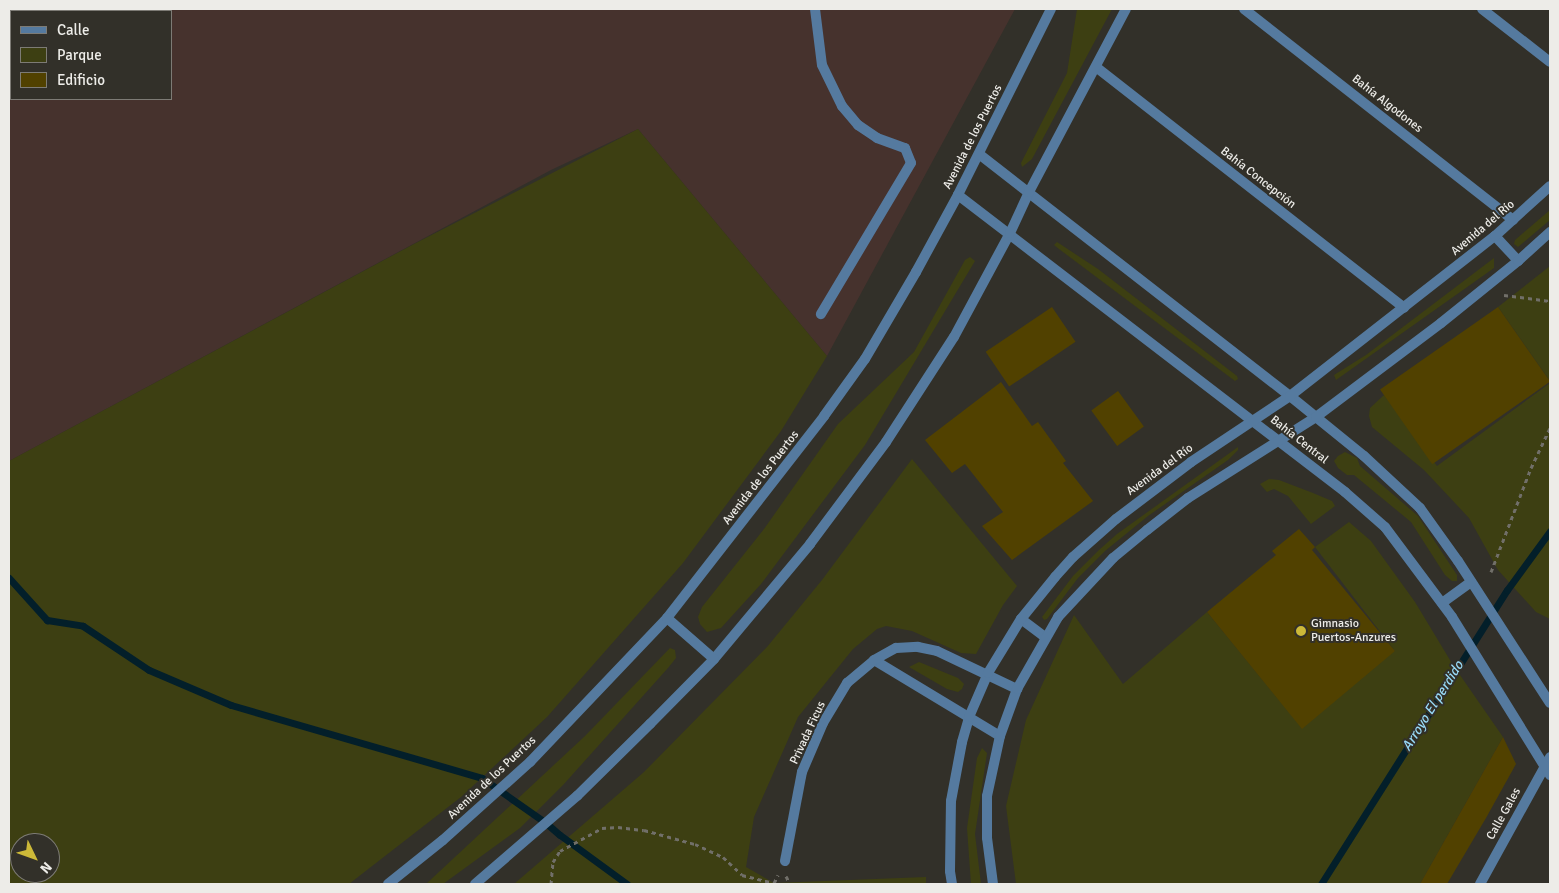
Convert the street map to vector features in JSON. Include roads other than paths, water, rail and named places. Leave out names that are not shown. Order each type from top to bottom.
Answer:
[{"type":"street","points":[[815,9],[822,65],[842,106],[858,125],[877,138],[905,148],[911,163],[821,314]]},
{"type":"street","name":"Avenida de los Puertos","points":[[388,884],[442,840],[530,762],[667,618],[824,416],[864,359],[916,272],[958,195],[1051,9]]},
{"type":"street","points":[[475,884],[577,796],[714,659],[810,544],[886,442],[954,336],[1010,233],[1029,192],[1126,9]]},
{"type":"street","name":"Bahía Algodones","points":[[1244,9],[1513,220]]},
{"type":"street","points":[[1482,9],[1550,62]]},
{"type":"street","name":"Bahía Concepción","points":[[1096,67],[1404,308]]},
{"type":"street","points":[[979,154],[1290,396],[1364,456],[1420,508],[1522,656],[1550,703]]},
{"type":"street","name":"Avenida del Río","points":[[952,884],[950,871],[951,801],[962,742],[970,717],[988,673],[1021,619],[1073,556],[1116,519],[1191,462],[1254,422],[1290,396],[1404,308],[1495,236],[1550,186]]},
{"type":"street","name":"Bahía Central","points":[[958,195],[1010,233],[1345,492],[1385,527],[1452,617],[1548,771]]},
{"type":"street","points":[[993,884],[988,838],[987,796],[1000,736],[1017,689],[1058,617],[1085,586],[1146,530],[1188,498],[1280,442],[1316,417],[1440,323],[1518,261],[1550,232]]},
{"type":"street","points":[[1495,236],[1518,261]]},
{"type":"street","points":[[1442,603],[1471,582]]},
{"type":"street","points":[[667,618],[714,659]]},
{"type":"street","points":[[1021,619],[1045,637]]},
{"type":"street","name":"Privada Ficus","points":[[785,861],[802,772],[823,723],[847,683],[874,660],[896,648],[918,647],[937,651],[988,673],[1017,689]]},
{"type":"street","points":[[874,660],[1000,736]]},
{"type":"street","name":"Calle Gales","points":[[1480,884],[1548,771],[1550,757]]},
{"type":"waterway","name":"Arroyo El perdido","points":[[1321,884],[1507,590],[1550,531]]},
{"type":"waterway","points":[[9,578],[47,620],[83,626],[149,670],[231,705],[482,778],[627,884]]},
{"type":"place","name":"Gimnasio Puertos-Anzures","points":[[1301,631]]}]
